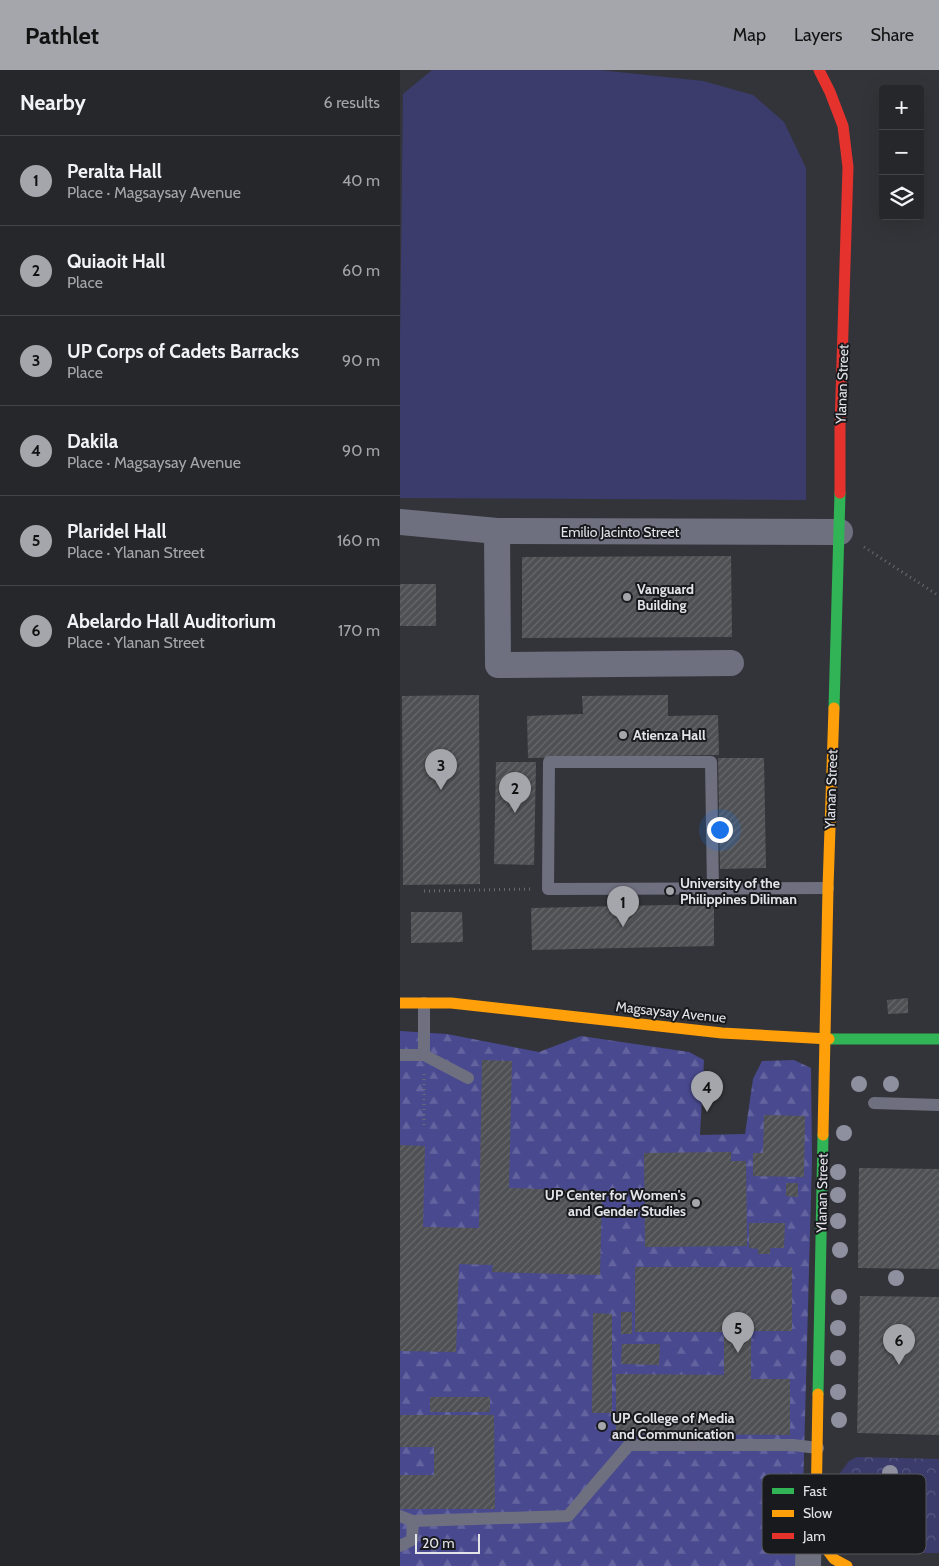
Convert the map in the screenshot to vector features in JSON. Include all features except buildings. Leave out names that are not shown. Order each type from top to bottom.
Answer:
[{"type":"street","name":"Ylanan Street","points":[[817,1474],[828,888],[840,532],[840,428],[848,167],[843,126],[819,70]]},
{"type":"street","name":"Emilio Jacinto Street","points":[[400,522],[497,531],[840,532]]},
{"type":"street","points":[[497,531],[498,664],[731,663]]},
{"type":"street","name":"Magsaysay Avenue","points":[[400,1003],[451,1004],[515,1009],[722,1033],[825,1039],[939,1039]]},
{"type":"street","name":"Ylanan Street","points":[[830,1554],[834,1559],[847,1566]]},
{"type":"lane","points":[[713,889],[711,762],[549,762],[548,889],[713,889],[828,888]]},
{"type":"lane","points":[[424,1004],[424,1055]]},
{"type":"lane","points":[[400,1055],[424,1055],[468,1078]]},
{"type":"lane","points":[[874,1103],[939,1105]]},
{"type":"lane","points":[[400,1516],[414,1521],[568,1516],[629,1445],[793,1446],[818,1448]]},
{"type":"lane","points":[[400,1546],[412,1540],[414,1521]]},
{"type":"path","points":[[840,532],[939,596]]},
{"type":"path","points":[[424,891],[548,889]]},
{"type":"path","points":[[424,1055],[424,1126]]},
{"type":"green space","points":[[432,70],[600,70],[703,81],[753,95],[784,122],[806,168],[806,500],[400,498],[403,94]]},
{"type":"green space","points":[[400,1031],[447,1034],[539,1052],[581,1036],[689,1052],[704,1060],[700,1135],[745,1134],[753,1079],[762,1061],[794,1060],[811,1068],[812,1159],[803,1474],[762,1474],[762,1554],[801,1554],[801,1566],[400,1566]]},
{"type":"green space","points":[[857,1457],[939,1459],[939,1553],[926,1553],[926,1474],[840,1474],[849,1461]]},
{"type":"traffic: fast","points":[[834,708],[840,493]]},
{"type":"traffic: fast","points":[[829,1039],[939,1039]]},
{"type":"traffic: fast","points":[[818,1394],[823,1135]]},
{"type":"traffic: slow","points":[[823,1135],[834,708]]},
{"type":"traffic: slow","points":[[400,1003],[451,1003],[722,1033],[829,1039]]},
{"type":"traffic: slow","points":[[817,1474],[818,1394]]},
{"type":"traffic: slow","points":[[830,1554],[834,1559],[847,1566]]},
{"type":"traffic: jam","points":[[819,70],[843,126],[848,167],[840,428],[840,493]]},
{"type":"place","name":"Vanguard Building","points":[[627,597]]},
{"type":"place","name":"Atienza Hall","points":[[623,735]]},
{"type":"place","name":"UP Corps of Cadets Barracks","points":[[441,790]]},
{"type":"place","name":"Quiaoit Hall","points":[[515,813]]},
{"type":"place","name":"University of the Philippines Diliman","points":[[670,891]]},
{"type":"place","name":"Peralta Hall","points":[[623,927]]},
{"type":"place","name":"Dakila","points":[[707,1112]]},
{"type":"place","name":"UP Center for Women's and Gender Studies","points":[[696,1203]]},
{"type":"place","name":"Plaridel Hall","points":[[738,1353]]},
{"type":"place","name":"Abelardo Hall Auditorium","points":[[899,1365]]},
{"type":"place","name":"UP College of Media and Communication","points":[[602,1426]]}]
